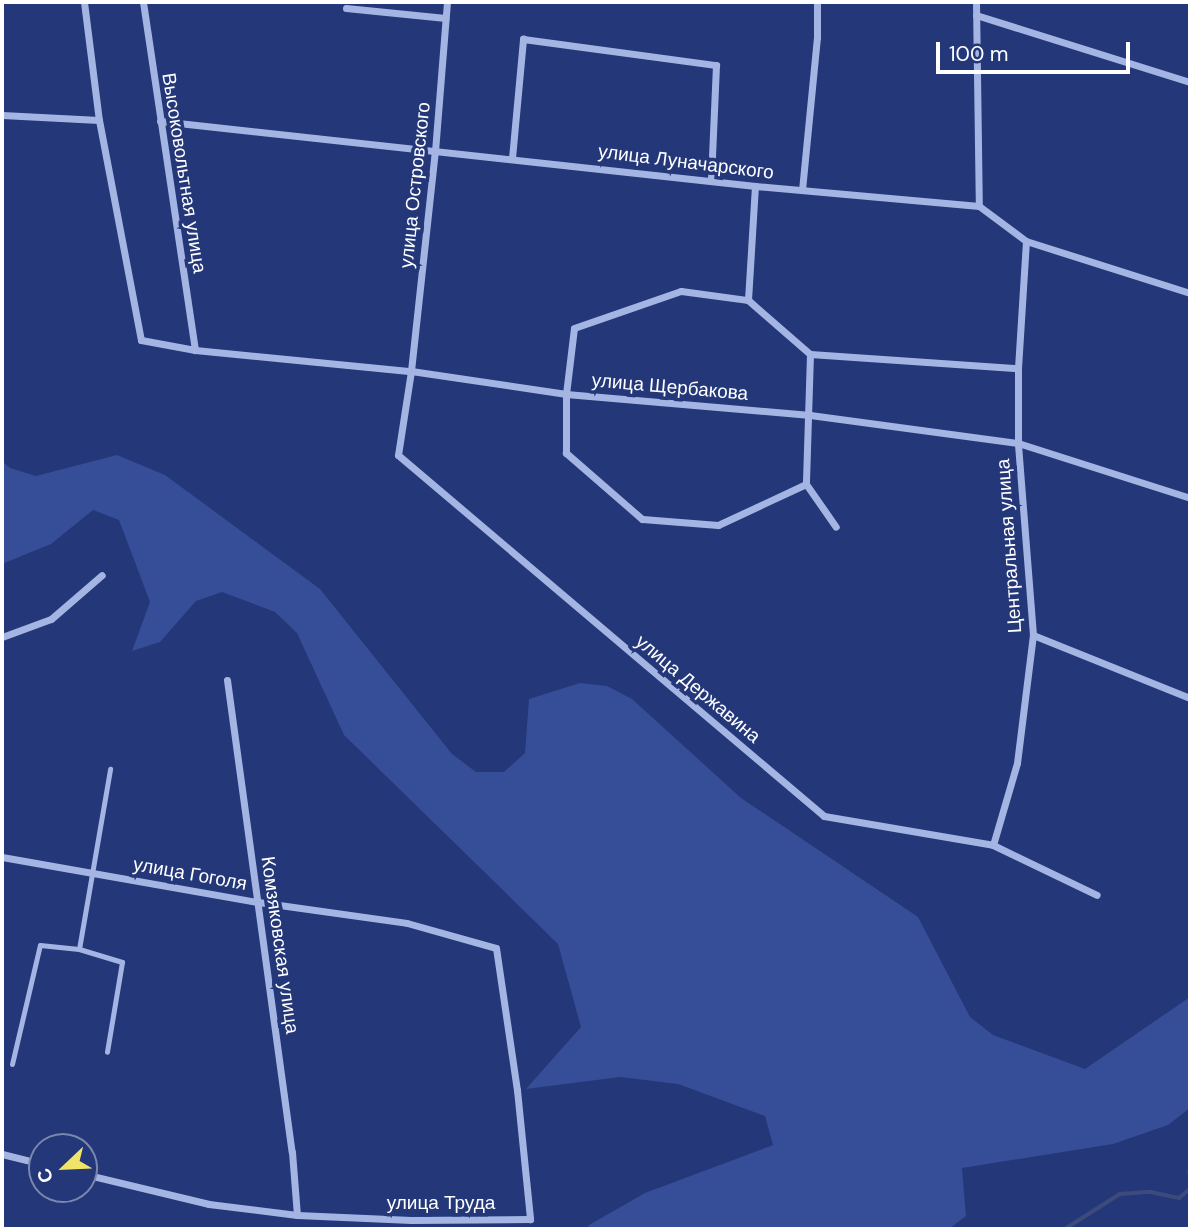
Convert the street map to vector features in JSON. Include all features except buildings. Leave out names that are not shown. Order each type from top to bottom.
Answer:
[{"type":"street","points":[[2,115],[99,120],[84,2]]},
{"type":"street","name":"Высоковольтная улица","points":[[142,2],[195,350]]},
{"type":"street","name":"улица Островского","points":[[411,371],[435,150],[447,2]]},
{"type":"street","points":[[802,190],[817,37],[817,2]]},
{"type":"street","points":[[976,2],[979,206],[1026,241],[1190,293]]},
{"type":"street","points":[[346,8],[445,18]]},
{"type":"street","points":[[976,15],[1190,82]]},
{"type":"street","points":[[512,158],[523,39],[716,65],[711,179]]},
{"type":"street","name":"улица Щербакова","points":[[99,120],[141,340],[195,350],[411,371],[566,394],[810,415],[1018,443],[1190,498]]},
{"type":"street","name":"улица Луначарского","points":[[160,121],[711,179],[755,186],[979,206]]},
{"type":"street","points":[[748,300],[755,186]]},
{"type":"street","name":"Центральная улица","points":[[993,845],[1017,763],[1033,635],[1018,443],[1018,368],[1026,241]]},
{"type":"street","points":[[806,484],[718,525],[642,519],[566,453],[566,394],[574,328],[681,291],[748,300],[810,354],[1018,368]]},
{"type":"street","points":[[810,354],[806,484],[836,527]]},
{"type":"street","name":"улица Державина","points":[[411,371],[398,455],[824,816],[993,845],[1097,895]]},
{"type":"street","points":[[2,638],[51,619],[102,575]]},
{"type":"street","points":[[1033,635],[1190,698]]},
{"type":"street","name":"Комзяковская улица","points":[[227,680],[292,1152],[297,1215]]},
{"type":"street","name":"улица Гоголя","points":[[2,857],[258,902],[408,923],[496,948]]},
{"type":"street","name":"улица Труда","points":[[98,1177],[209,1204],[297,1215],[411,1220],[530,1219],[517,1090],[496,948]]},
{"type":"street","points":[[2,1154],[28,1160]]},
{"type":"lane","points":[[79,949],[110,769]]},
{"type":"lane","points":[[12,1063],[40,945],[79,949],[122,962],[107,1052]]},
{"type":"shaded area","points":[[117,455],[165,475],[320,589],[452,754],[476,772],[504,772],[525,753],[529,699],[580,683],[607,686],[632,699],[741,798],[918,917],[970,1017],[993,1035],[1085,1069],[1190,997],[1190,1108],[1168,1125],[1113,1144],[962,1168],[966,1216],[949,1229],[587,1229],[589,1225],[645,1193],[773,1145],[765,1116],[678,1084],[620,1077],[526,1089],[581,1027],[558,944],[344,735],[297,633],[275,612],[222,592],[196,601],[160,642],[132,651],[150,602],[119,520],[93,510],[51,544],[2,564],[2,461],[10,468],[36,476]]},
{"type":"waterway","points":[[1065,1229],[1120,1194],[1151,1192],[1179,1198],[1190,1189]]}]
